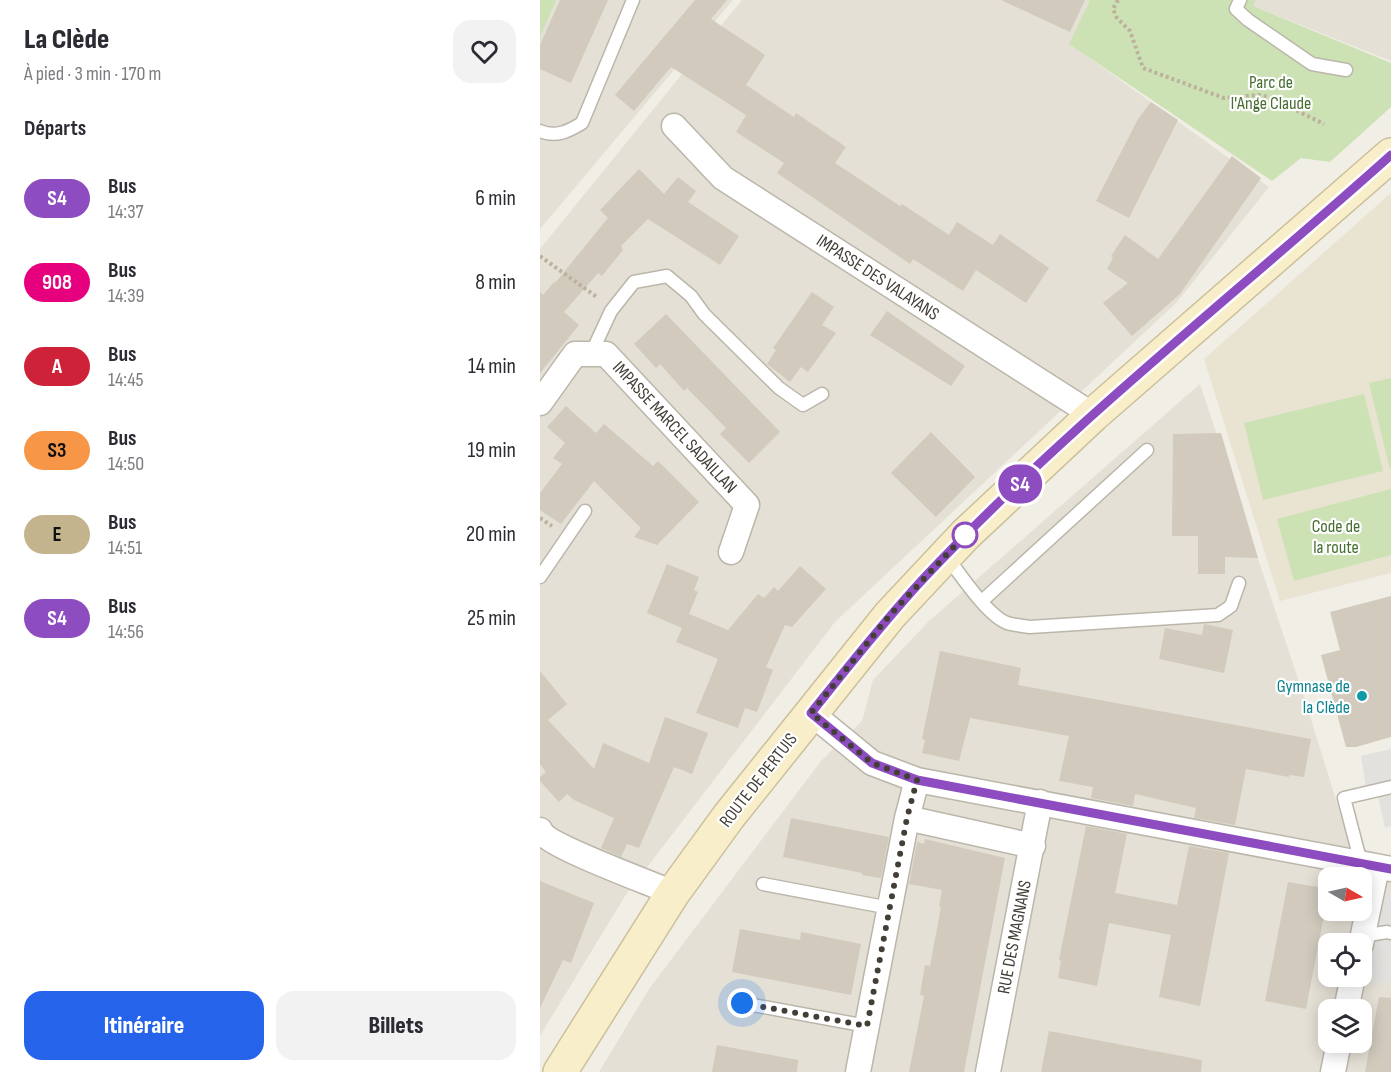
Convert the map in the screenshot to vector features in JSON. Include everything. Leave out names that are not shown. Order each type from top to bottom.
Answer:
[{"type":"main road","name":"ROUTE DE PERTUIS","points":[[560,1072],[673,893],[729,816],[890,615],[946,556],[1093,415],[1391,155]]},
{"type":"street","name":"IMPASSE DES VALAYANS","points":[[674,126],[723,178],[1093,415]]},
{"type":"street","name":"IMPASSE MARCEL SADAILLAN","points":[[540,403],[575,354],[606,354],[747,505],[731,552]]},
{"type":"street","points":[[811,713],[872,763],[917,780],[1376,866],[1362,933]]},
{"type":"street","points":[[858,1072],[907,818],[917,780]]},
{"type":"street","name":"RUE DES MAGNANS","points":[[988,1072],[1040,802]]},
{"type":"street","points":[[907,818],[1033,846]]},
{"type":"street","points":[[540,830],[542,835],[567,850],[673,893]]},
{"type":"street","points":[[1333,1072],[1337,1053]]},
{"type":"lane","points":[[540,131],[547,134],[567,133],[582,123],[633,0]]},
{"type":"lane","points":[[1240,0],[1236,9],[1312,64],[1346,70]]},
{"type":"lane","points":[[591,354],[611,311],[634,282],[667,276],[691,296],[704,314],[779,388],[802,405],[822,394]]},
{"type":"lane","points":[[982,601],[1147,450]]},
{"type":"lane","points":[[540,577],[585,511]]},
{"type":"lane","points":[[946,556],[994,615],[1007,623],[1030,627],[1218,615],[1231,606],[1239,584]]},
{"type":"lane","points":[[1376,866],[1344,798],[1391,787]]},
{"type":"lane","points":[[763,884],[890,908]]},
{"type":"lane","points":[[1372,937],[1391,933]]},
{"type":"lane","points":[[742,1003],[867,1026]]},
{"type":"path","points":[[1118,0],[1113,9],[1117,18],[1130,31],[1143,68],[1224,98],[1258,95],[1269,97],[1324,124]]},
{"type":"path","points":[[540,256],[599,299],[611,311]]},
{"type":"shaded area","points":[[540,0],[733,0],[540,229]]},
{"type":"shaded area","points":[[742,0],[1090,0],[1070,44],[1269,187],[1177,302],[835,622],[625,896],[540,1036],[540,249]]},
{"type":"shaded area","points":[[1256,0],[1391,0],[1391,61],[1253,6]]},
{"type":"shaded area","points":[[1391,193],[1391,573],[1280,601],[1204,359]]},
{"type":"shaded area","points":[[1200,384],[1305,700],[1350,845],[1391,857],[1391,1072],[599,1072],[649,989],[821,761],[862,721],[873,680],[929,621]]},
{"type":"shaded area","points":[[1391,749],[1391,826],[1385,828],[1377,791],[1367,793],[1361,756]]},
{"type":"shaded area","points":[[1391,892],[1391,981],[1372,984],[1372,933],[1375,905]]},
{"type":"green space","points":[[540,0],[556,0],[540,37]]},
{"type":"green space","name":"Parc de l'Ange Claude","points":[[1090,0],[1256,0],[1253,6],[1391,63],[1391,107],[1330,162],[1301,158],[1272,181],[1069,44]]},
{"type":"green space","points":[[1391,378],[1391,469],[1390,469],[1369,383]]},
{"type":"green space","points":[[1364,394],[1383,471],[1263,500],[1244,423]]},
{"type":"green space","name":"Code de la route","points":[[1391,489],[1391,555],[1294,581],[1277,519]]},
{"type":"building","points":[[560,0],[608,0],[571,83],[540,69],[540,45]]},
{"type":"building","points":[[695,0],[727,0],[711,19],[765,55],[746,85],[794,117],[796,113],[846,147],[835,163],[949,235],[957,222],[993,245],[1000,234],[1049,268],[1026,303],[976,270],[963,291],[913,259],[910,264],[777,173],[784,163],[736,132],[746,115],[671,67],[634,111],[615,95]]},
{"type":"building","points":[[1001,0],[1085,0],[1070,32]]},
{"type":"building","points":[[1151,102],[1178,120],[1129,218],[1096,201],[1138,119]]},
{"type":"building","points":[[1232,156],[1261,178],[1180,294],[1132,336],[1103,303],[1128,283],[1107,269],[1113,258],[1111,256],[1125,235],[1158,259]]},
{"type":"building","points":[[639,169],[664,194],[678,177],[696,191],[688,202],[739,236],[720,265],[648,219],[621,246],[623,250],[602,276],[598,273],[564,312],[579,325],[540,373],[540,292],[543,295],[555,283],[608,218],[600,210]]},
{"type":"building","points":[[812,292],[834,307],[822,325],[836,333],[808,372],[801,367],[790,382],[767,364],[776,350],[773,348]]},
{"type":"building","points":[[887,311],[965,366],[951,386],[870,335]]},
{"type":"building","points":[[666,314],[780,432],[749,463],[720,434],[726,428],[687,388],[684,391],[660,364],[656,368],[634,344]]},
{"type":"building","points":[[566,406],[596,433],[604,424],[653,466],[658,461],[699,502],[657,545],[634,537],[641,528],[594,481],[561,524],[540,510],[540,493],[562,464],[553,458],[565,443],[547,427]]},
{"type":"building","points":[[931,432],[975,477],[936,517],[891,473]]},
{"type":"building","points":[[1221,433],[1258,558],[1225,557],[1225,574],[1198,574],[1198,536],[1172,536],[1173,434]]},
{"type":"building","points":[[667,564],[699,577],[694,590],[698,592],[689,614],[728,630],[758,594],[764,598],[774,587],[778,591],[800,566],[826,589],[792,627],[785,625],[766,667],[773,670],[757,712],[745,708],[738,728],[696,713],[718,659],[676,642],[682,628],[647,613]]},
{"type":"building","name":"Gymnase de la Clède","points":[[1391,596],[1391,737],[1356,747],[1346,747],[1321,655],[1340,650],[1330,612]]},
{"type":"building","points":[[1204,624],[1233,630],[1224,673],[1159,659],[1165,628],[1202,635]]},
{"type":"building","points":[[940,651],[1021,668],[1018,685],[1311,739],[1304,777],[1289,775],[1289,777],[1246,769],[1235,825],[1194,818],[1196,808],[1135,794],[1133,806],[1091,798],[1093,787],[1059,781],[1069,736],[970,718],[959,761],[922,753],[925,740],[922,739]]},
{"type":"building","points":[[540,671],[567,704],[548,720],[594,769],[603,743],[649,763],[665,717],[708,733],[692,774],[674,767],[639,848],[627,844],[621,857],[601,848],[614,818],[574,800],[567,794],[559,802],[540,781],[540,777],[546,772],[540,764]]},
{"type":"building","points":[[791,818],[889,837],[881,878],[783,857]]},
{"type":"building","points":[[1086,826],[1127,834],[1115,893],[1177,905],[1189,846],[1229,853],[1200,1006],[1159,997],[1171,935],[1109,923],[1097,986],[1058,978],[1061,961],[1059,960]]},
{"type":"building","points":[[925,839],[1005,858],[964,1072],[909,1072],[924,996],[920,995],[925,965],[930,966],[941,907],[939,906],[942,890],[909,884],[917,842],[924,844]]},
{"type":"building","points":[[540,881],[594,903],[571,963],[563,960],[540,1008]]},
{"type":"building","points":[[1288,882],[1318,887],[1318,921],[1323,921],[1321,933],[1318,933],[1318,946],[1306,1009],[1265,1001]]},
{"type":"building","points":[[740,929],[800,940],[801,932],[861,944],[851,995],[732,972]]},
{"type":"building","points":[[1379,997],[1391,998],[1391,1072],[1365,1072],[1369,1053],[1372,1053],[1372,1034]]},
{"type":"building","points":[[1049,1031],[1202,1060],[1201,1072],[1041,1072]]},
{"type":"building","points":[[717,1045],[798,1060],[797,1072],[712,1072]]},
{"type":"bus line","name":"S4","points":[[1391,155],[1093,415],[965,536],[890,615],[811,713],[872,763],[917,780],[1391,869]]},
{"type":"place","name":"Gymnase de la Clède","points":[[1362,696]]},
{"type":"route","points":[[742,1003],[867,1026],[907,818],[917,780],[872,763],[811,713],[890,615],[965,535]]}]
